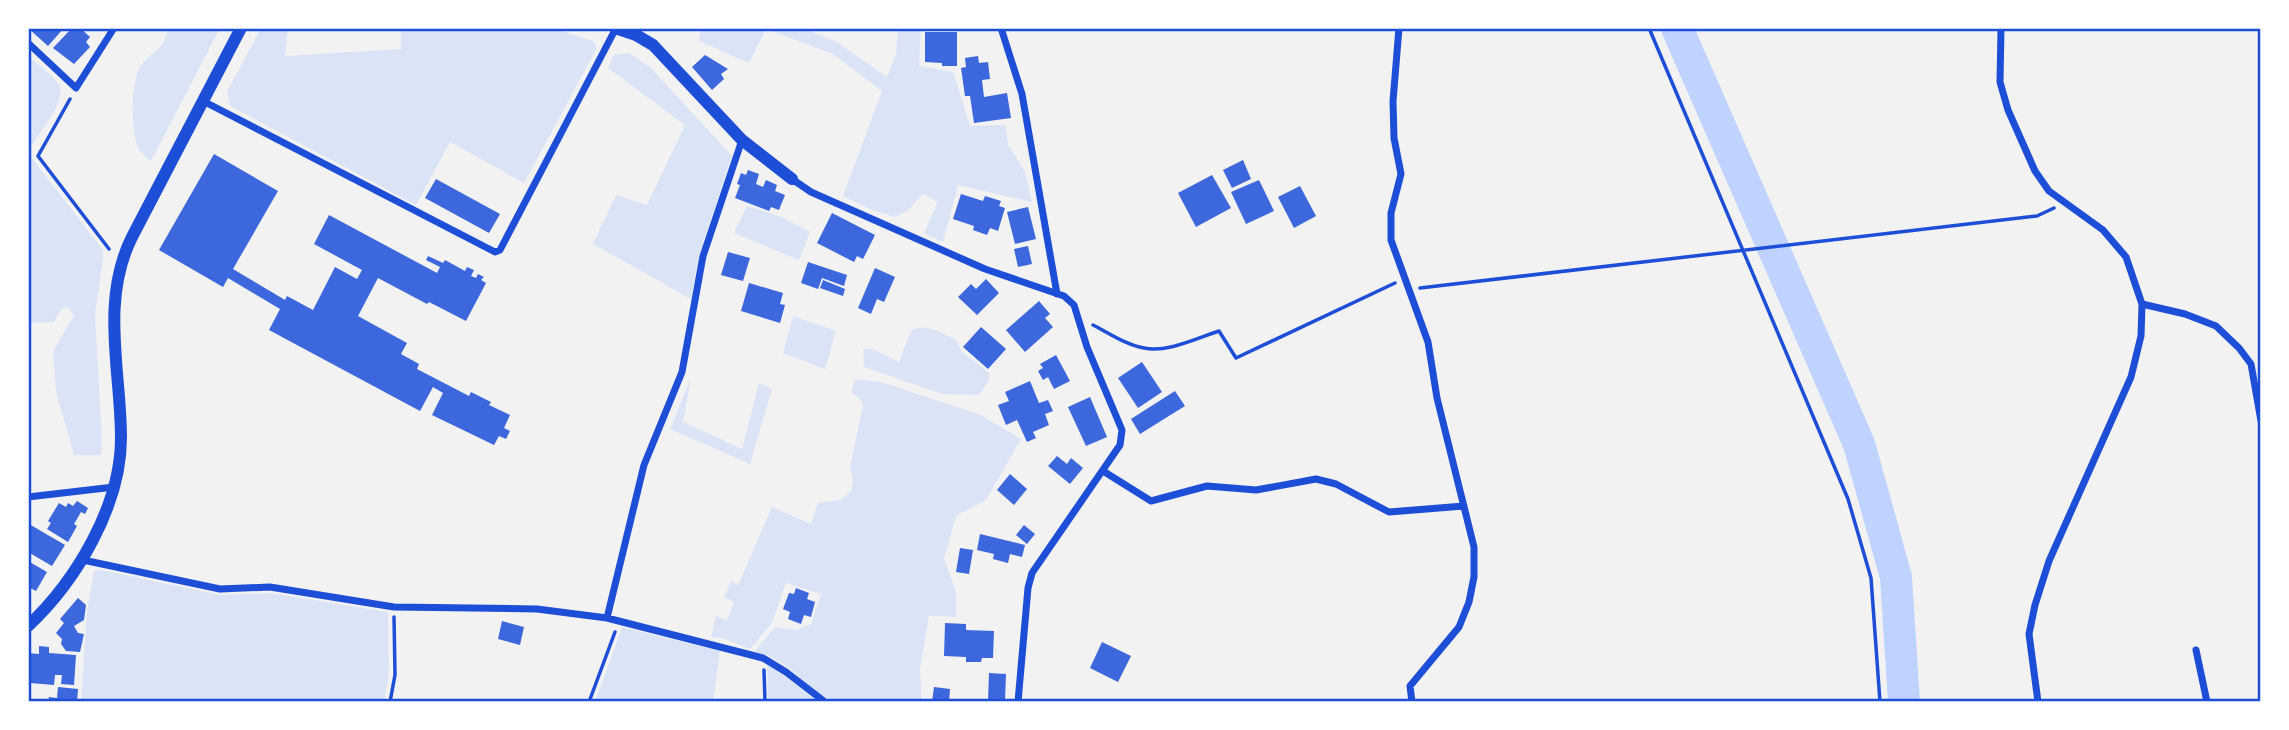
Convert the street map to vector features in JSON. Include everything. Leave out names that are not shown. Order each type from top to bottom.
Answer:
[{"type":"street","points":[[28,43],[76,88],[114,28]]},
{"type":"street","points":[[28,626],[64,587],[83,560],[115,487],[121,436],[113,311],[120,272],[129,242],[241,28]]},
{"type":"street","points":[[203,101],[495,252],[500,250],[616,28],[636,32],[664,55],[742,140],[811,192],[985,269],[1070,299],[1122,430],[1120,444],[1030,580],[1018,702]]},
{"type":"street","points":[[1001,28],[1022,94],[1057,294]]},
{"type":"street","points":[[1399,28],[1393,101],[1394,138],[1401,174],[1391,213],[1391,240],[1428,342],[1437,398],[1451,444],[1474,547],[1474,577],[1469,602],[1459,627],[1410,685],[1412,702]]},
{"type":"street","points":[[2001,28],[2000,82],[2008,110],[2035,171],[2049,191],[2103,230],[2126,257],[2142,304],[2141,336],[2131,377],[2049,561],[2035,605],[2029,634],[2038,702]]},
{"type":"street","points":[[607,618],[644,465],[682,372],[704,256],[742,140]]},
{"type":"street","points":[[2142,304],[2185,314],[2216,326],[2239,348],[2251,364],[2261,421]]},
{"type":"street","points":[[1103,471],[1151,501],[1207,486],[1256,490],[1316,479],[1336,484],[1389,512],[1464,506]]},
{"type":"street","points":[[28,497],[115,487]]},
{"type":"street","points":[[83,560],[220,589],[270,587],[394,607],[537,609],[607,618],[763,658],[825,702]]},
{"type":"street","points":[[2196,650],[2207,702]]},
{"type":"path","points":[[1649,28],[1848,499],[1871,578],[1880,702]]},
{"type":"path","points":[[76,88],[38,156],[110,249]]},
{"type":"path","points":[[1407,289],[2037,216],[2064,204]]},
{"type":"path","points":[[1077,316],[1126,342],[1146,349],[1168,347],[1219,331],[1236,358],[1404,279]]},
{"type":"path","points":[[390,702],[395,675],[394,607]]},
{"type":"path","points":[[589,702],[619,621]]},
{"type":"path","points":[[763,658],[765,702]]},
{"type":"shaded area","points":[[169,28],[220,28],[151,161],[139,150],[135,137],[135,83],[140,67],[163,43]]},
{"type":"shaded area","points":[[261,28],[288,28],[285,56],[401,49],[401,28],[553,28],[593,41],[597,48],[524,183],[450,142],[416,205],[230,106],[227,92]]},
{"type":"shaded area","points":[[701,28],[802,28],[837,42],[887,77],[896,54],[898,28],[921,28],[919,66],[953,72],[970,126],[1005,125],[1008,144],[1025,172],[1032,202],[958,185],[943,242],[924,233],[938,202],[923,194],[907,211],[895,217],[872,210],[843,196],[882,91],[833,54],[766,29],[749,63],[699,41]]},
{"type":"shaded area","points":[[629,53],[651,68],[732,156],[699,255],[691,299],[593,244],[616,195],[647,205],[685,125],[608,68],[614,55]]},
{"type":"shaded area","points":[[28,56],[54,79],[61,93],[55,110],[28,151]]},
{"type":"shaded area","points":[[28,153],[103,250],[95,313],[101,455],[74,455],[56,392],[53,351],[74,316],[68,307],[61,309],[54,322],[28,323]]},
{"type":"shaded area","points":[[747,206],[781,217],[810,232],[799,260],[734,233]]},
{"type":"shaded area","points":[[793,316],[836,331],[825,369],[783,353]]},
{"type":"shaded area","points":[[921,327],[955,339],[962,352],[989,373],[989,380],[979,395],[942,394],[864,367],[863,349],[873,349],[899,362],[911,331]]},
{"type":"shaded area","points":[[691,377],[683,422],[742,449],[759,383],[772,389],[750,464],[670,429]]},
{"type":"shaded area","points":[[855,379],[881,382],[981,415],[1021,439],[986,500],[956,516],[944,559],[956,592],[956,617],[929,616],[920,669],[922,702],[835,702],[816,692],[790,669],[755,651],[775,627],[796,630],[811,624],[821,594],[786,583],[772,623],[750,649],[722,638],[711,637],[716,616],[727,620],[734,602],[724,597],[731,581],[738,585],[772,507],[811,524],[818,503],[840,500],[851,491],[853,480],[850,467],[863,405],[859,398],[851,393]]},
{"type":"shaded area","points":[[101,570],[221,595],[270,593],[388,612],[389,674],[384,702],[81,702],[87,611],[94,571]]},
{"type":"shaded area","points":[[622,627],[720,651],[713,702],[595,702]]},
{"type":"shaded area","points":[[767,666],[772,667],[819,702],[768,702]]},
{"type":"building","points":[[28,28],[64,28],[48,46]]},
{"type":"building","points":[[72,28],[80,28],[90,37],[86,42],[90,47],[74,64],[53,48]]},
{"type":"building","points":[[925,32],[957,32],[957,66],[925,62]]},
{"type":"building","points":[[705,55],[728,69],[721,74],[724,79],[712,90],[692,67]]},
{"type":"building","points":[[978,56],[979,63],[988,62],[990,79],[982,80],[984,97],[1007,93],[1011,118],[974,123],[970,96],[965,96],[961,68],[966,67],[965,58]]},
{"type":"building","points":[[214,154],[278,191],[233,269],[285,300],[287,296],[313,310],[335,267],[357,279],[362,270],[314,244],[329,215],[437,273],[440,267],[426,260],[428,256],[443,263],[445,260],[465,271],[467,267],[474,270],[471,276],[476,278],[478,274],[484,277],[481,280],[486,283],[466,321],[378,278],[358,316],[407,343],[401,354],[419,364],[417,369],[469,396],[471,392],[510,415],[504,428],[510,431],[506,439],[499,436],[494,445],[432,415],[443,393],[433,387],[420,411],[269,330],[280,309],[228,278],[223,287],[159,250]]},
{"type":"building","points":[[1243,160],[1251,179],[1232,188],[1223,170]]},
{"type":"building","points":[[748,170],[759,174],[756,184],[763,187],[766,180],[777,185],[775,191],[785,195],[779,210],[771,207],[769,211],[735,198],[741,173],[746,175]]},
{"type":"building","points":[[1212,175],[1231,208],[1196,227],[1178,193]]},
{"type":"building","points":[[436,179],[500,214],[489,233],[425,198]]},
{"type":"building","points":[[1259,180],[1274,211],[1246,224],[1231,192]]},
{"type":"building","points":[[1300,186],[1316,216],[1294,228],[1278,197]]},
{"type":"building","points":[[961,194],[983,201],[985,196],[1001,201],[999,206],[1005,208],[998,231],[990,228],[987,235],[973,230],[974,226],[953,219]]},
{"type":"building","points":[[1028,207],[1036,239],[1015,244],[1007,212]]},
{"type":"building","points":[[832,213],[875,235],[863,259],[857,256],[854,262],[817,243]]},
{"type":"building","points":[[1028,246],[1032,264],[1018,267],[1014,249]]},
{"type":"building","points":[[728,252],[750,258],[743,281],[721,275]]},
{"type":"building","points":[[808,262],[847,275],[844,286],[822,278],[818,289],[801,283]]},
{"type":"building","points":[[875,268],[895,277],[884,302],[877,299],[871,314],[858,308]]},
{"type":"building","points":[[986,279],[999,293],[977,315],[958,297],[971,284],[976,289]]},
{"type":"building","points":[[823,280],[845,289],[843,296],[820,288]]},
{"type":"building","points":[[749,283],[783,293],[780,304],[785,305],[780,323],[741,311]]},
{"type":"building","points":[[1039,301],[1050,314],[1045,318],[1053,327],[1025,352],[1006,330]]},
{"type":"building","points":[[981,327],[1006,349],[988,369],[963,347]]},
{"type":"building","points":[[1056,355],[1070,381],[1054,389],[1048,377],[1043,380],[1038,371],[1043,368],[1040,364]]},
{"type":"building","points":[[1142,362],[1162,392],[1138,408],[1118,378]]},
{"type":"building","points":[[1030,381],[1039,403],[1048,400],[1053,411],[1045,414],[1049,425],[1033,432],[1036,438],[1027,442],[1017,420],[1006,425],[998,405],[1009,401],[1005,392]]},
{"type":"building","points":[[1175,391],[1185,406],[1140,434],[1131,419]]},
{"type":"building","points":[[1090,397],[1107,437],[1086,446],[1068,407]]},
{"type":"building","points":[[1057,456],[1067,464],[1071,458],[1083,468],[1070,484],[1048,466]]},
{"type":"building","points":[[1010,474],[1027,489],[1014,505],[997,490]]},
{"type":"building","points":[[77,501],[88,508],[85,514],[81,512],[68,542],[47,529],[51,523],[48,521],[59,503],[66,507],[68,503],[73,506]]},
{"type":"building","points":[[29,524],[65,545],[52,566],[28,552]]},
{"type":"building","points":[[1024,525],[1035,534],[1027,544],[1016,535]]},
{"type":"building","points":[[980,534],[1025,545],[1022,557],[1010,554],[1008,563],[993,559],[994,554],[977,550]]},
{"type":"building","points":[[960,548],[973,550],[969,574],[956,572]]},
{"type":"building","points":[[28,561],[47,572],[36,591],[28,587]]},
{"type":"building","points":[[796,588],[809,593],[807,599],[815,602],[811,617],[804,615],[801,624],[788,619],[790,612],[783,609],[789,593],[794,594]]},
{"type":"building","points":[[78,598],[86,605],[84,620],[74,626],[78,633],[84,634],[80,652],[66,651],[61,644],[62,639],[56,633],[64,623],[60,619]]},
{"type":"building","points":[[502,621],[524,627],[520,645],[498,639]]},
{"type":"building","points":[[945,623],[966,624],[966,630],[994,631],[993,658],[982,658],[981,662],[966,662],[966,657],[944,656]]},
{"type":"building","points":[[1102,642],[1131,656],[1118,682],[1090,668]]},
{"type":"building","points":[[39,646],[49,647],[49,653],[76,655],[74,685],[61,684],[62,675],[55,675],[54,685],[30,683],[31,666],[28,666],[28,653],[39,654]]},
{"type":"building","points":[[989,673],[1006,674],[1005,702],[988,701]]},
{"type":"building","points":[[58,687],[78,689],[77,702],[48,702],[49,697],[57,698]]},
{"type":"building","points":[[934,687],[950,689],[949,702],[932,702]]},
{"type":"waterway","points":[[1677,28],[1859,444],[1896,577],[1904,702]]}]
